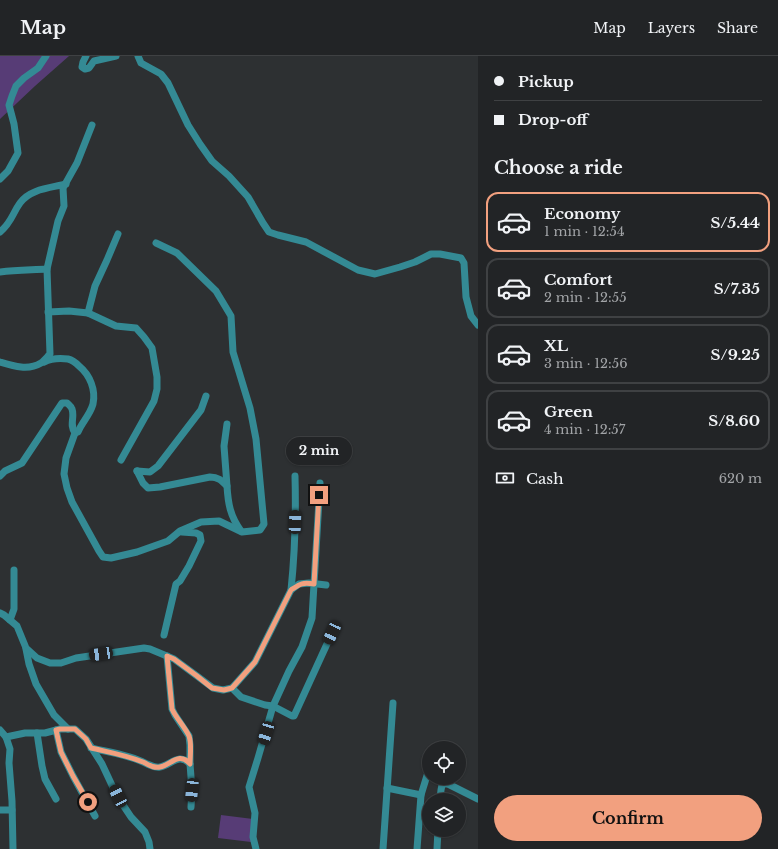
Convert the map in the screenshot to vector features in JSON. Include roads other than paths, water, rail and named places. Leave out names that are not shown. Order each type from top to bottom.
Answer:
[{"type":"street","points":[[0,179],[8,171],[18,153],[14,124],[9,106],[12,96],[16,86],[38,68],[46,56]]},
{"type":"street","points":[[86,56],[82,67],[85,69],[88,68],[94,61],[116,56]]},
{"type":"street","points":[[138,56],[142,63],[161,74],[168,83],[188,125],[204,150],[212,161],[229,176],[248,197],[269,232],[306,242],[358,270],[375,274],[410,264],[431,254],[461,258],[464,263],[466,297],[471,316],[478,325]]},
{"type":"street","points":[[40,363],[50,354],[47,269],[58,221],[64,206],[63,188],[77,163],[92,125]]},
{"type":"street","points":[[0,232],[9,223],[19,203],[31,193],[66,184]]},
{"type":"street","points":[[88,313],[95,286],[118,234]]},
{"type":"street","points":[[0,362],[18,367],[32,367],[50,359],[69,359],[85,371],[92,382],[93,403],[89,415],[78,432],[75,433],[66,458],[64,474],[72,502],[103,558],[111,558],[137,552],[168,541],[180,531],[201,522],[219,521],[242,532],[260,530],[264,524],[256,439],[250,408],[233,352],[231,316],[218,293],[177,253],[156,243]]},
{"type":"street","points":[[0,272],[12,270],[47,269]]},
{"type":"street","points":[[48,312],[69,311],[88,313],[116,326],[136,328],[152,348],[157,377],[157,389],[154,401],[121,460]]},
{"type":"street","points":[[206,396],[201,410],[158,466],[150,472],[137,471],[143,483],[148,488],[165,487],[210,477],[215,477],[221,480],[227,486]]},
{"type":"street","points":[[0,476],[6,471],[22,463],[62,403],[67,403],[72,408],[72,428],[75,433]]},
{"type":"street","points":[[227,424],[224,446],[229,506],[234,522],[242,532]]},
{"type":"street","points":[[26,648],[37,658],[50,663],[61,663],[76,658],[144,648],[150,649],[174,659],[212,688],[224,690],[232,688],[255,662],[291,590],[296,508],[295,476]]},
{"type":"street","points":[[256,849],[253,837],[255,813],[249,787],[274,706],[289,671],[302,647],[312,618],[320,483]]},
{"type":"street","points":[[164,635],[176,584],[180,581],[189,566],[201,541],[200,535],[196,533],[180,531]]},
{"type":"street","points":[[10,620],[14,609],[14,570]]},
{"type":"street","points":[[291,590],[299,584],[309,583],[326,585]]},
{"type":"street","points":[[0,613],[4,614],[17,626],[26,648],[29,664],[36,684],[54,715],[68,729]]},
{"type":"street","points":[[232,688],[241,697],[265,705],[274,706],[294,716],[332,633]]},
{"type":"street","points":[[167,656],[172,709],[189,736],[192,790],[191,807]]},
{"type":"street","points":[[383,849],[393,703]]},
{"type":"street","points":[[6,737],[25,733],[45,733],[60,729],[75,729],[86,739],[102,764],[118,796],[131,817],[145,832],[150,849]]},
{"type":"street","points":[[0,730],[6,737],[10,749],[9,763],[13,849]]},
{"type":"street","points":[[56,730],[61,752],[95,816]]},
{"type":"street","points":[[37,733],[45,779],[56,799]]},
{"type":"street","points":[[91,748],[126,756],[144,762],[154,768],[161,767],[178,759],[187,760],[190,764]]},
{"type":"street","points":[[441,793],[442,785],[448,784],[478,799]]},
{"type":"street","points":[[387,788],[422,795],[417,849]]},
{"type":"street","points":[[0,810],[12,810]]},
{"type":"street","points":[[436,849],[437,837]]}]
